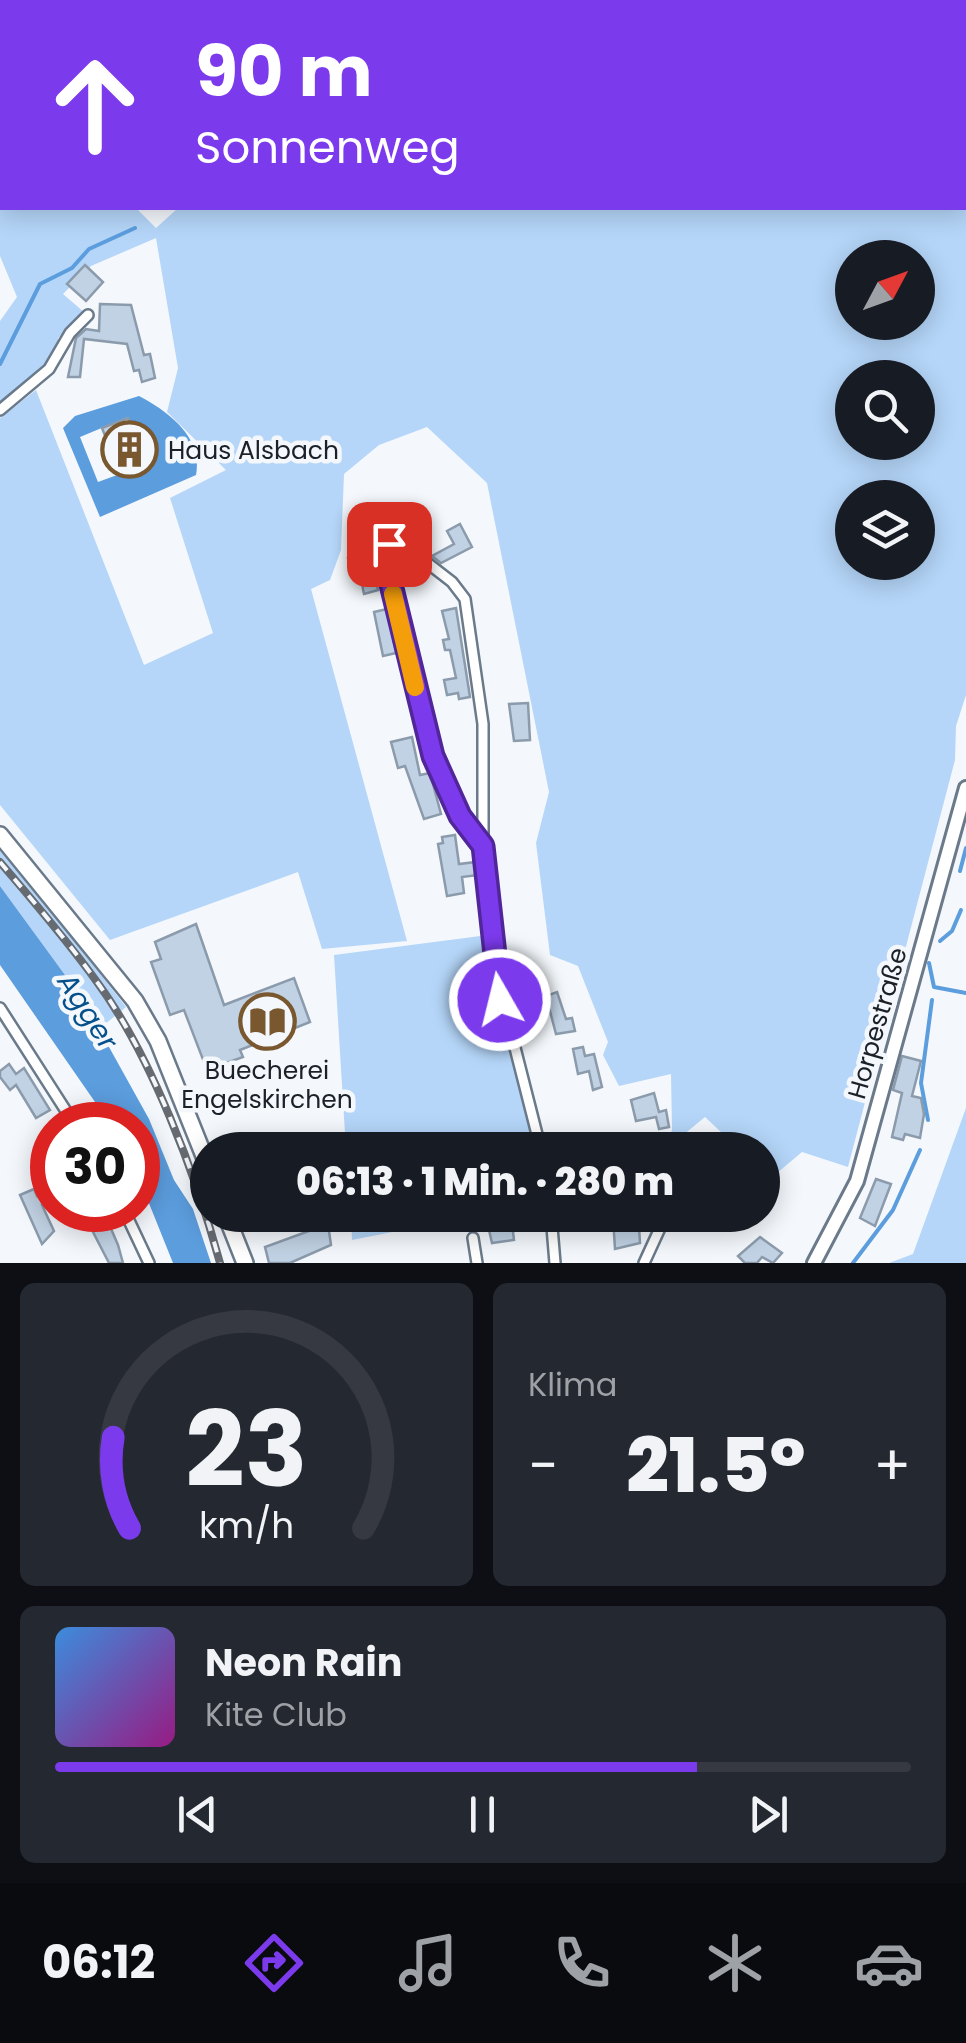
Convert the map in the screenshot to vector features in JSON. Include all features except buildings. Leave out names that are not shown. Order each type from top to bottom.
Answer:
[{"type":"main road","points":[[0,835],[136,1001],[158,1041],[194,1132]]},
{"type":"main road","points":[[233,1232],[245,1263]]},
{"type":"street","points":[[0,410],[50,369],[70,333],[88,315]]},
{"type":"street","points":[[483,846],[460,816],[433,756],[388,572],[385,553],[389,544],[412,551],[452,582],[465,600],[483,724],[483,846],[500,1000],[536,1132]]},
{"type":"street","name":"Horpestraße","points":[[814,1263],[857,1181],[966,788]]},
{"type":"street","points":[[0,1008],[60,1102]]},
{"type":"street","points":[[134,1232],[149,1263]]},
{"type":"street","points":[[552,1232],[555,1263]]},
{"type":"street","points":[[644,1263],[658,1232]]},
{"type":"street","points":[[473,1238],[478,1263]]},
{"type":"shaded area","points":[[0,210],[138,210],[156,228],[176,210],[966,210],[966,695],[956,726],[955,760],[848,1167],[802,1152],[780,1171],[780,1132],[721,1132],[705,1117],[687,1132],[671,1132],[671,1074],[619,1086],[603,1055],[608,1042],[578,966],[550,955],[536,843],[549,792],[487,483],[427,427],[379,445],[344,474],[341,550],[330,580],[311,589],[407,941],[322,949],[298,872],[110,940],[0,805],[0,418],[36,390],[144,665],[213,633],[170,498],[226,470],[167,412],[178,368],[156,238],[91,266],[63,294],[85,313],[58,338],[59,356],[0,408],[0,321],[17,297],[0,256]]},
{"type":"shaded area","points":[[0,846],[126,1007],[99,1029],[87,1022],[63,981],[65,975],[0,886]]},
{"type":"shaded area","points":[[488,935],[496,997],[530,1132],[345,1132],[334,955]]},
{"type":"shaded area","points":[[966,1108],[966,1263],[889,1263],[913,1254]]},
{"type":"shaded area","points":[[352,1232],[392,1232],[352,1240]]},
{"type":"water","points":[[139,396],[172,418],[189,438],[197,461],[196,475],[100,517],[63,428],[75,416]],"holes":[[[128,417],[147,464],[98,482],[80,437]]]},
{"type":"water","points":[[0,886],[65,975],[63,981],[87,1022],[99,1029],[140,1102],[95,1102],[0,965]]},
{"type":"water","points":[[160,1146],[174,1180],[190,1204],[190,1232],[201,1232],[211,1263],[173,1263],[160,1231]]},
{"type":"waterway","points":[[0,364],[40,284],[72,268],[89,249],[135,228]]},
{"type":"waterway","points":[[960,871],[966,848]]},
{"type":"waterway","points":[[940,941],[952,931],[961,910]]},
{"type":"waterway","points":[[929,963],[934,987],[966,993]]},
{"type":"waterway","points":[[928,1120],[921,1083],[932,1000]]},
{"type":"waterway","points":[[853,1263],[893,1210],[920,1150]]},
{"type":"railway","points":[[0,862],[86,966],[136,1044],[185,1155],[220,1263]]},
{"type":"slow traffic","points":[[393,594],[415,687]]},
{"type":"place","name":"Haus Alsbach","points":[[129,450]]},
{"type":"place","name":"Buecherei Engelskirchen","points":[[267,1021]]},
{"type":"route","points":[[389,544],[385,553],[388,572],[433,756],[460,816],[483,846],[500,1000]]},
{"type":"water label","name":"Agger","points":[[88,1011]]}]
